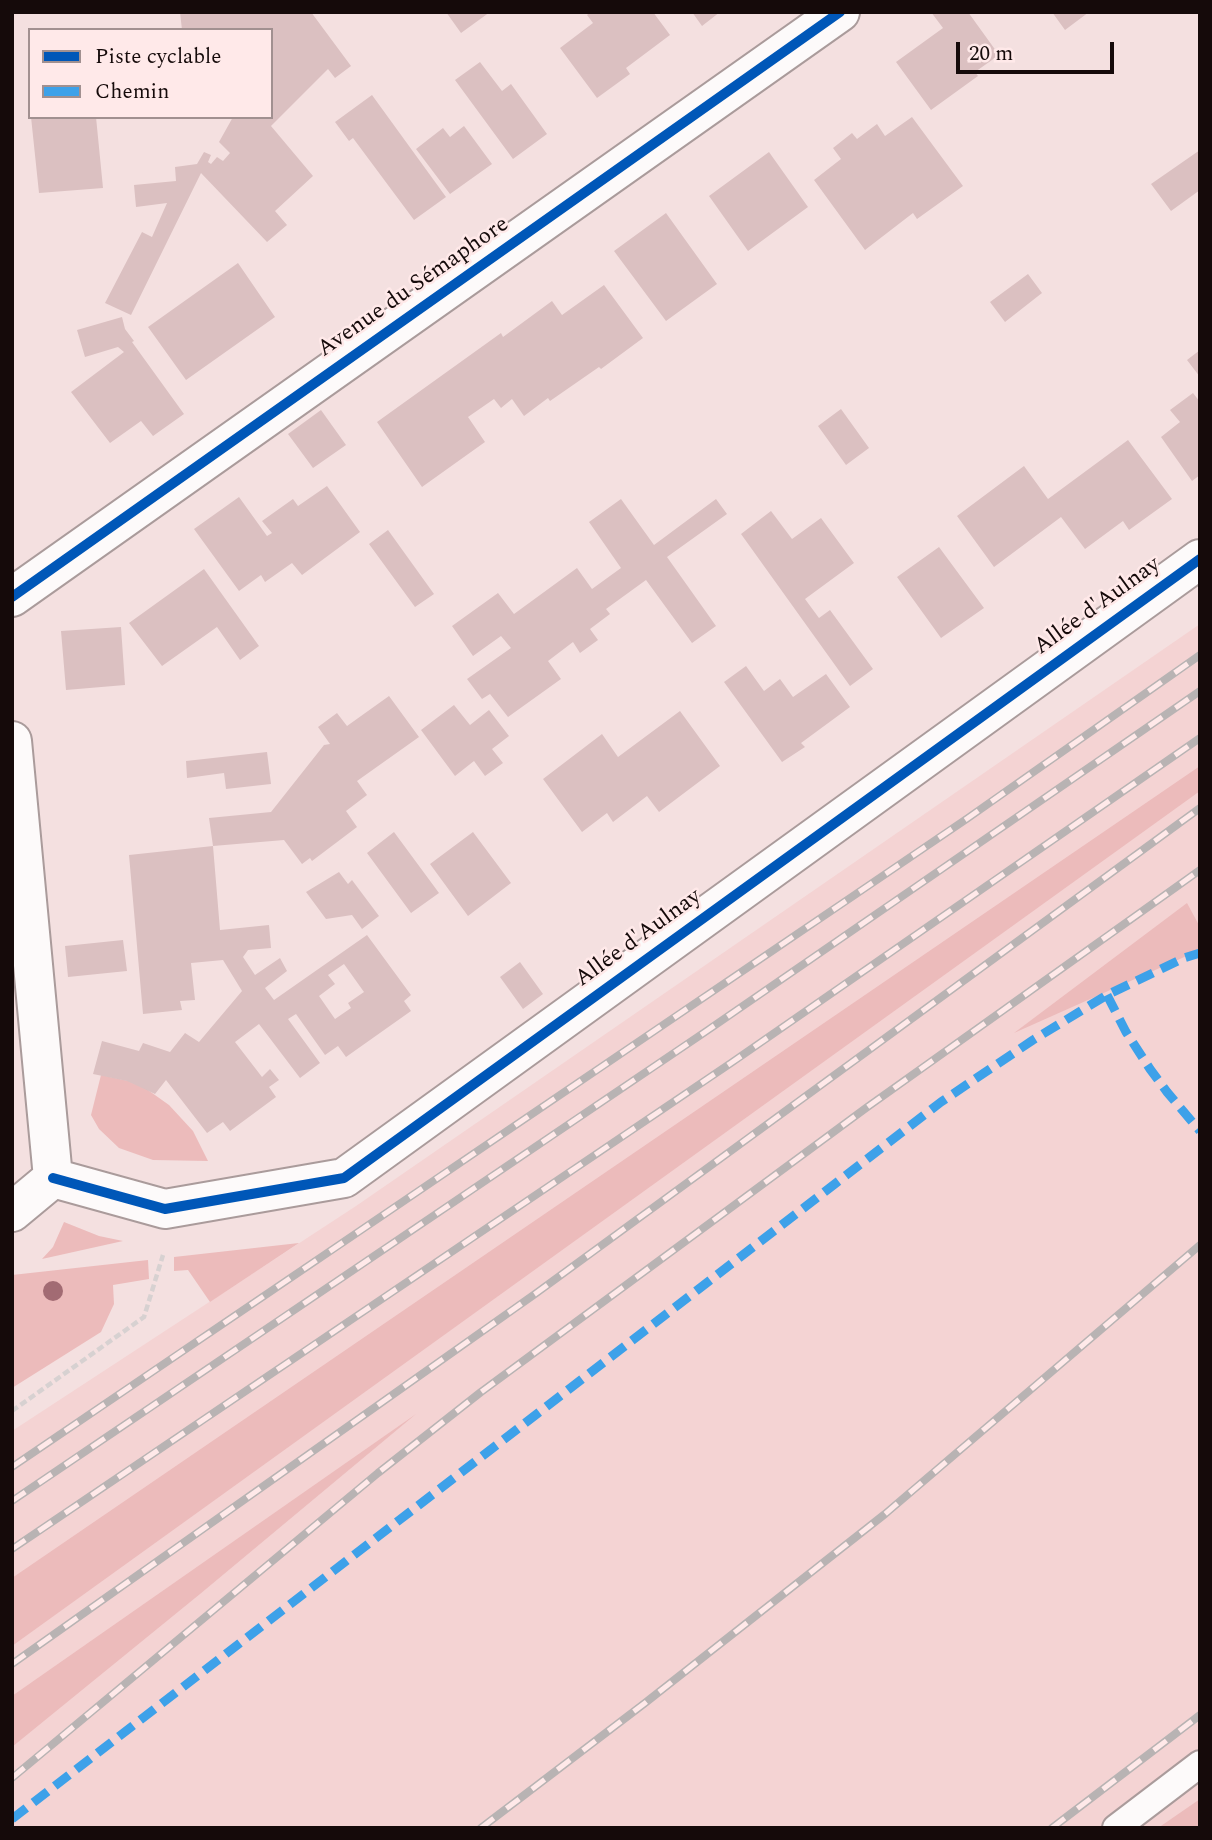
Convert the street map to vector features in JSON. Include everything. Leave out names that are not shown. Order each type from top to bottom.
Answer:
[{"type":"street","name":"Avenue du Sémaphore","points":[[12,597],[839,12]]},
{"type":"street","name":"Allée d'Aulnay","points":[[53,1178],[165,1209],[344,1178],[1200,559]]},
{"type":"street","points":[[12,741],[53,1178],[12,1212]]},
{"type":"lane","points":[[1116,1828],[1200,1764]]},
{"type":"path","points":[[12,1411],[144,1317],[163,1255],[165,1209]]},
{"type":"shaded area","points":[[1200,624],[1200,1828],[12,1828],[12,1431],[356,1206]]},
{"type":"shaded area","points":[[1200,766],[1200,791],[12,1646],[12,1578]]},
{"type":"shaded area","points":[[1187,903],[1200,927],[1200,950],[1014,1033]]},
{"type":"shaded area","points":[[101,1075],[138,1083],[169,1105],[193,1131],[208,1161],[153,1160],[119,1148],[99,1129],[91,1115]]},
{"type":"shaded area","points":[[64,1222],[99,1236],[123,1241],[42,1259],[53,1247]]},
{"type":"shaded area","points":[[299,1243],[210,1302],[188,1270],[174,1271],[174,1257]]},
{"type":"shaded area","points":[[148,1260],[149,1279],[113,1285],[114,1304],[101,1332],[12,1388],[12,1275]]},
{"type":"shaded area","points":[[416,1414],[200,1594],[12,1747],[12,1696]]},
{"type":"shaded area","points":[[1200,1799],[1200,1828],[1158,1828]]},
{"type":"building","points":[[180,12],[311,12],[351,66],[335,78],[328,69],[271,126],[313,176],[275,211],[287,225],[267,242],[201,173],[131,315],[105,303],[142,232],[152,237],[167,203],[136,207],[134,185],[176,181],[175,167],[197,164],[204,152],[211,155],[208,162],[211,164],[217,157],[223,161],[230,153],[219,142],[232,119],[273,119],[273,28],[182,28]]},
{"type":"building","points":[[446,12],[490,12],[461,33]]},
{"type":"building","points":[[590,12],[653,12],[670,35],[626,68],[630,74],[597,98],[560,48],[593,23],[587,15]]},
{"type":"building","points":[[692,12],[720,12],[702,26]]},
{"type":"building","points":[[931,12],[968,12],[999,55],[975,72],[978,76],[931,110],[896,62],[943,28]]},
{"type":"building","points":[[1052,12],[1089,12],[1065,30]]},
{"type":"building","points":[[480,62],[502,91],[511,84],[547,134],[513,159],[455,80]]},
{"type":"building","points":[[372,95],[446,197],[414,220],[353,138],[349,141],[335,122]]},
{"type":"building","points":[[912,117],[963,186],[917,219],[913,213],[865,250],[814,180],[841,159],[833,148],[852,133],[857,139],[877,124],[885,136]]},
{"type":"building","points":[[31,119],[96,119],[103,188],[39,193]]},
{"type":"building","points":[[464,126],[492,164],[450,194],[416,149],[443,128],[450,137]]},
{"type":"building","points":[[1200,150],[1200,190],[1171,211],[1151,184]]},
{"type":"building","points":[[769,152],[808,207],[748,251],[709,196]]},
{"type":"building","points":[[666,213],[717,284],[666,321],[614,251]]},
{"type":"building","points":[[238,263],[275,317],[186,380],[148,327]]},
{"type":"building","points":[[1028,274],[1042,293],[1005,322],[990,302]]},
{"type":"building","points":[[604,285],[643,338],[601,369],[599,367],[550,401],[548,398],[524,416],[512,399],[501,408],[494,399],[468,417],[485,442],[422,487],[377,422],[501,333],[503,337],[552,301],[562,315]]},
{"type":"building","points":[[122,317],[125,329],[134,341],[132,342],[184,414],[153,436],[141,421],[110,443],[71,392],[124,352],[118,347],[85,357],[77,330]]},
{"type":"building","points":[[1200,350],[1200,377],[1187,360]]},
{"type":"building","points":[[1193,393],[1200,402],[1200,475],[1192,481],[1161,437],[1180,422],[1170,410]]},
{"type":"building","points":[[841,409],[869,448],[846,465],[818,426]]},
{"type":"building","points":[[321,410],[346,445],[313,468],[288,434]]},
{"type":"building","points":[[1128,440],[1172,499],[1129,530],[1123,521],[1085,549],[1061,517],[994,567],[957,516],[1024,466],[1048,499]]},
{"type":"building","points":[[327,486],[360,532],[302,575],[292,563],[265,582],[261,575],[239,591],[194,529],[239,497],[267,536],[272,533],[262,521],[293,499],[298,506]]},
{"type":"building","points":[[621,499],[654,545],[716,499],[727,514],[667,557],[716,626],[692,643],[646,580],[606,609],[610,614],[590,629],[598,640],[580,653],[573,642],[548,661],[561,679],[508,717],[490,694],[482,699],[467,679],[511,648],[501,636],[473,656],[452,626],[498,593],[514,614],[577,568],[592,589],[621,568],[589,522]]},
{"type":"building","points":[[771,511],[792,539],[821,518],[854,563],[805,599],[819,618],[830,610],[873,669],[850,686],[741,534]]},
{"type":"building","points":[[388,530],[434,594],[415,607],[369,544]]},
{"type":"building","points":[[939,547],[984,608],[941,638],[897,577]]},
{"type":"building","points":[[204,569],[259,646],[240,660],[217,627],[162,666],[129,623]]},
{"type":"building","points":[[121,627],[125,685],[66,690],[61,631]]},
{"type":"building","points":[[746,666],[764,691],[780,679],[793,697],[826,674],[850,707],[801,743],[805,747],[782,762],[724,682]]},
{"type":"building","points":[[389,696],[419,737],[357,781],[367,795],[346,811],[357,827],[312,861],[310,858],[302,864],[284,840],[213,846],[209,818],[271,812],[324,745],[330,744],[318,727],[337,713],[347,726]]},
{"type":"building","points":[[454,705],[470,725],[489,710],[509,736],[492,749],[503,763],[485,776],[474,761],[455,776],[421,730]]},
{"type":"building","points":[[680,711],[720,766],[659,812],[647,796],[613,822],[607,813],[582,832],[543,779],[602,734],[618,757]]},
{"type":"building","points":[[267,752],[271,784],[226,789],[224,773],[187,778],[186,761]]},
{"type":"building","points":[[394,832],[439,893],[411,913],[367,853]]},
{"type":"building","points":[[473,832],[511,883],[468,916],[430,864]]},
{"type":"building","points":[[213,846],[220,930],[269,925],[271,948],[248,950],[243,957],[255,975],[280,958],[287,971],[265,988],[274,1000],[367,935],[411,995],[404,1001],[411,1011],[346,1057],[338,1046],[325,1055],[296,1014],[288,1019],[320,1063],[300,1078],[259,1024],[235,1042],[262,1077],[270,1069],[279,1080],[269,1087],[276,1097],[230,1131],[223,1122],[207,1133],[166,1080],[155,1094],[127,1081],[93,1074],[102,1041],[139,1051],[143,1043],[170,1052],[185,1033],[199,1042],[242,991],[223,960],[191,963],[195,1000],[180,1001],[182,1010],[143,1014],[129,855]],"holes":[[[344,964],[364,992],[348,1003],[351,1008],[335,1019],[319,996],[335,984],[328,975]]]},
{"type":"building","points":[[339,872],[348,884],[352,880],[379,916],[362,929],[352,915],[326,919],[306,892]]},
{"type":"building","points":[[123,940],[127,971],[68,977],[65,946]]},
{"type":"building","points":[[520,962],[543,994],[523,1009],[500,977]]},
{"type":"railway","points":[[12,1467],[968,818],[1200,655]]},
{"type":"railway","points":[[12,1501],[708,1030],[1200,691]]},
{"type":"railway","points":[[12,1549],[731,1063],[1200,738]]},
{"type":"railway","points":[[12,1664],[535,1294],[1200,808]]},
{"type":"railway","points":[[12,1778],[378,1473],[481,1392],[866,1108],[1200,870]]},
{"type":"railway","points":[[481,1828],[885,1514],[1200,1245]]},
{"type":"railway","points":[[1052,1828],[1200,1715]]},
{"type":"marked path","points":[[12,1819],[941,1102],[1033,1040],[1107,995],[1200,953]]},
{"type":"marked path","points":[[1107,995],[1126,1032],[1150,1069],[1200,1131]]},
{"type":"cycle path","points":[[12,597],[840,12]]},
{"type":"cycle path","points":[[53,1178],[165,1209],[344,1178],[1200,559]]}]
